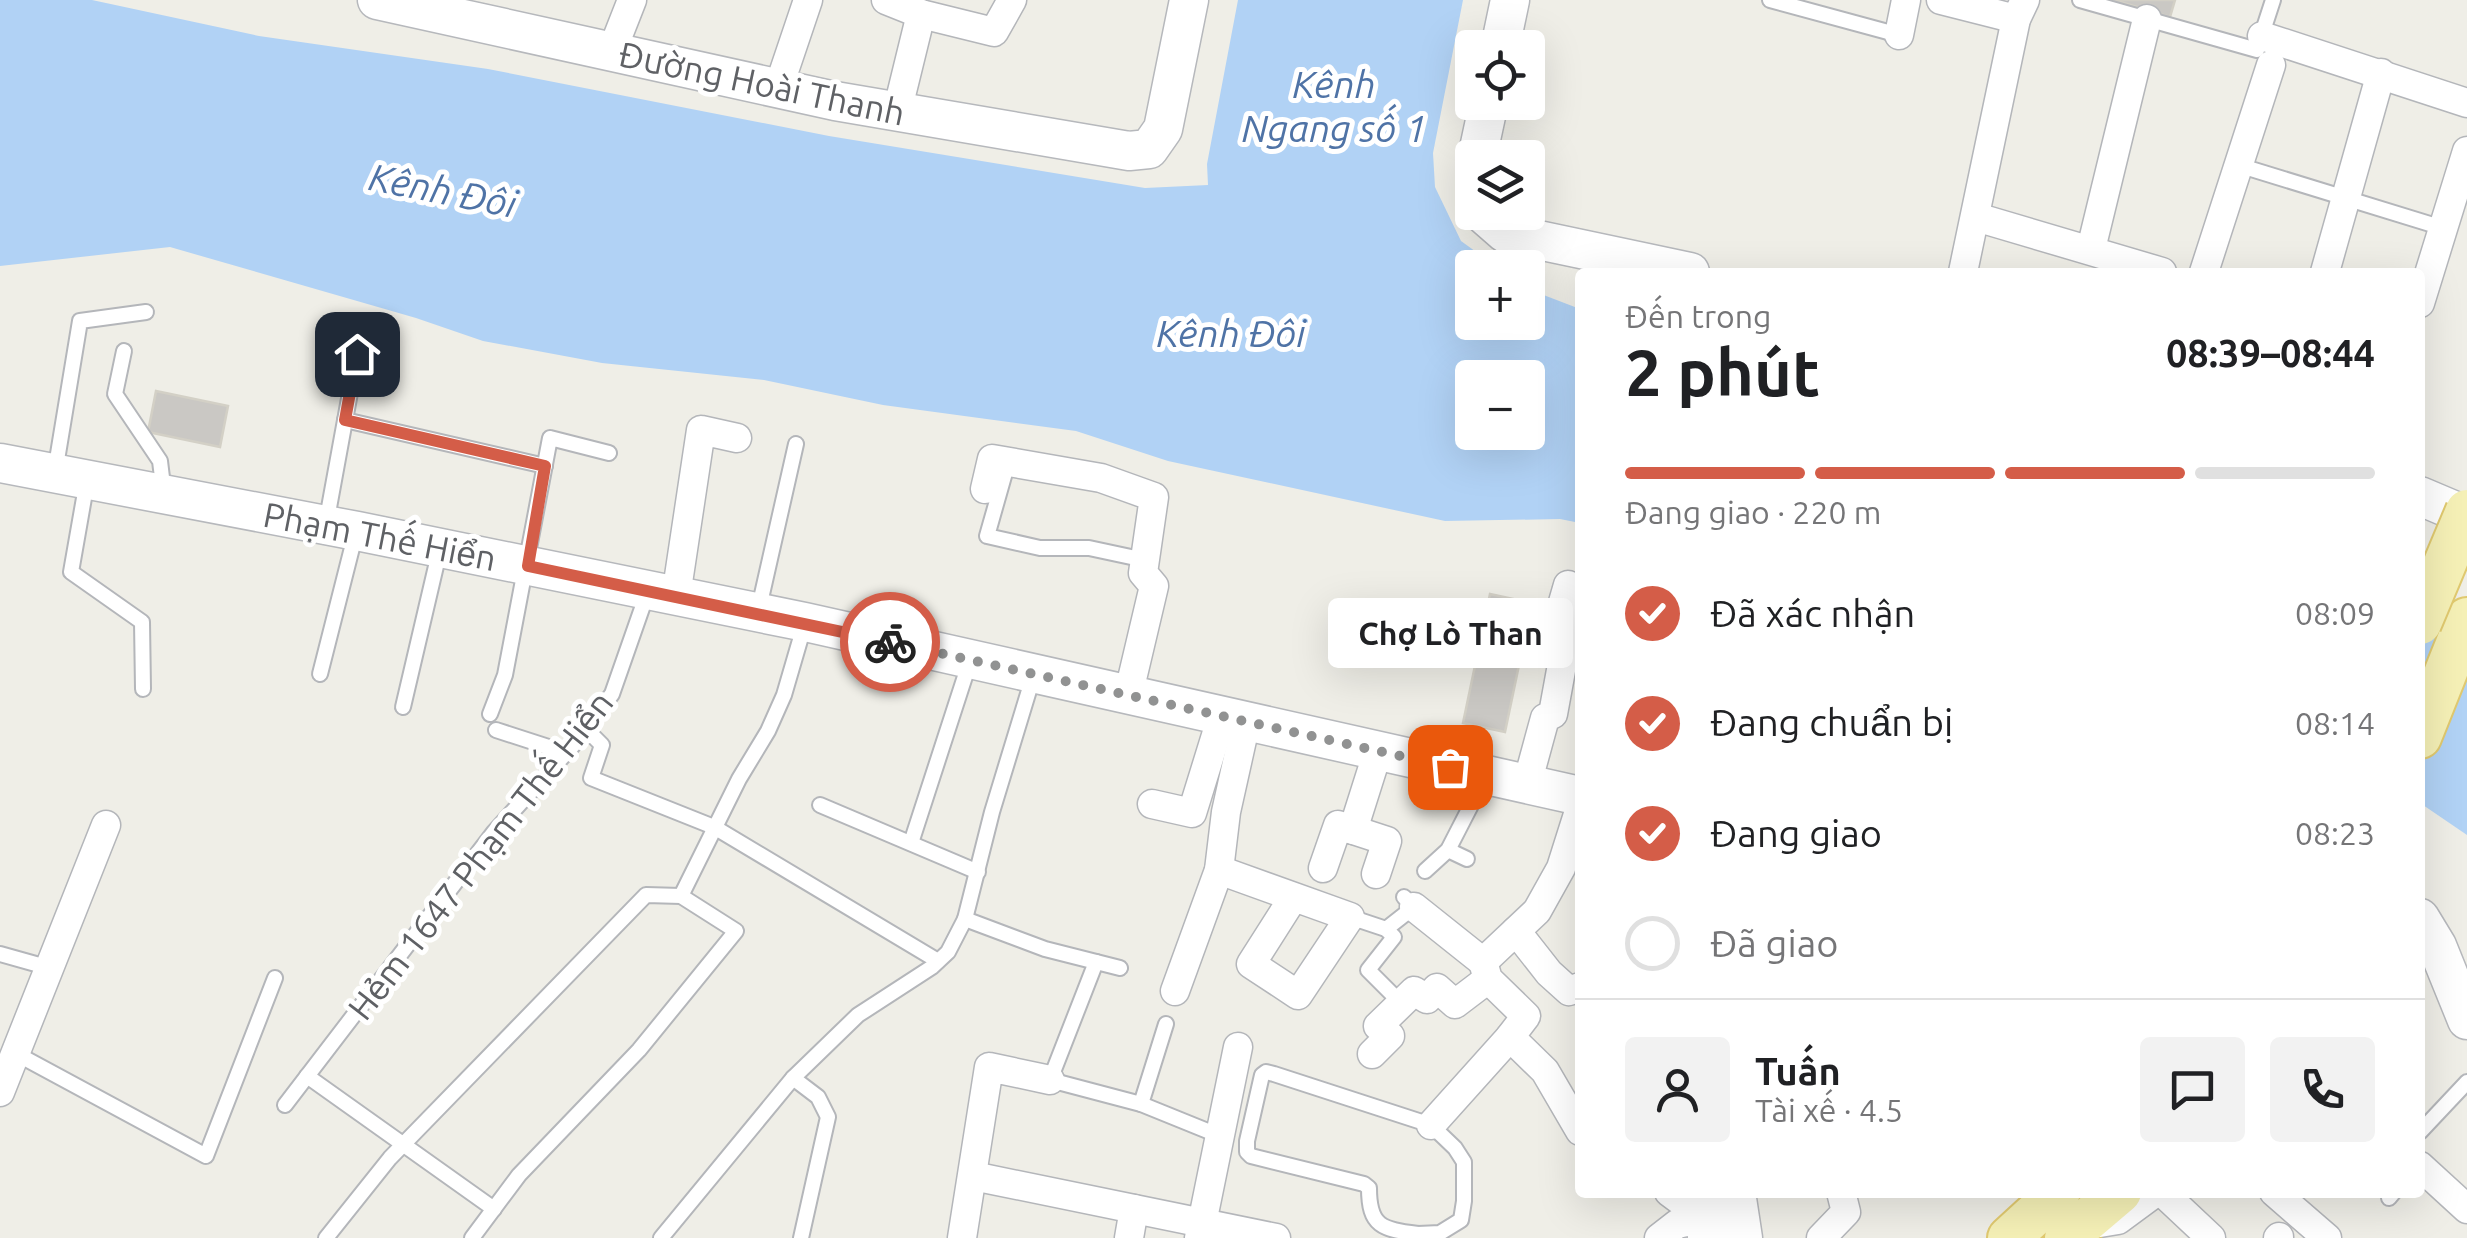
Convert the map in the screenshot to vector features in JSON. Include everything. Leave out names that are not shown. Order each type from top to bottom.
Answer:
[{"type":"main road","name":"Đường Hoài Thanh","points":[[376,0],[484,12],[612,51],[778,89],[1129,152],[1149,150],[1163,129],[1189,0]]},
{"type":"main road","points":[[1504,30],[1510,0]]},
{"type":"main road","points":[[1501,230],[1671,268]]},
{"type":"main road","name":"Phạm Thế Hiển","points":[[0,463],[758,612],[1575,795]]},
{"type":"main road","points":[[2425,498],[2467,514],[2425,611]]},
{"type":"main road","points":[[2425,725],[2467,620]]},
{"type":"main road","points":[[2425,926],[2467,1020]]},
{"type":"main road","points":[[2009,1238],[2066,1221],[2109,1198]]},
{"type":"street","points":[[612,51],[632,0]]},
{"type":"street","points":[[778,89],[808,0]]},
{"type":"street","points":[[886,0],[921,14],[994,32],[1012,0]]},
{"type":"street","points":[[1899,35],[1906,0]]},
{"type":"street","points":[[1942,0],[2021,9],[1964,268]]},
{"type":"street","points":[[897,112],[921,14]]},
{"type":"street","points":[[2090,249],[2147,19]]},
{"type":"street","points":[[2205,268],[2238,165],[2263,50],[2381,74],[2467,102]]},
{"type":"street","points":[[2326,268],[2381,74]]},
{"type":"street","points":[[2425,286],[2467,152]]},
{"type":"street","points":[[1976,217],[2149,268]]},
{"type":"street","points":[[662,593],[700,430],[737,438]]},
{"type":"street","points":[[985,488],[992,459],[1101,478],[1154,497],[1143,574],[1154,586],[1128,696]]},
{"type":"street","points":[[1527,784],[1545,718],[1553,714],[1570,621],[1559,616],[1565,583]]},
{"type":"street","points":[[1152,804],[1192,812],[1234,719]]},
{"type":"street","points":[[1174,991],[1219,870],[1234,719]]},
{"type":"street","points":[[1353,830],[1378,751]]},
{"type":"street","points":[[0,1092],[106,824]]},
{"type":"street","points":[[1372,1054],[1390,1036],[1378,1026],[1414,991],[1427,999],[1437,988],[1456,1004],[1486,971],[1536,911],[1561,868],[1575,824]]},
{"type":"street","points":[[1323,868],[1338,825],[1388,841],[1376,874]]},
{"type":"street","points":[[1219,870],[1350,917],[1298,995],[1251,964],[1293,898]]},
{"type":"street","points":[[1409,902],[1486,971],[1526,1016],[1430,1125]]},
{"type":"street","points":[[1516,931],[1550,974],[1569,992],[1575,989]]},
{"type":"street","points":[[1510,1037],[1545,1071],[1575,1122]]},
{"type":"street","points":[[1200,1230],[1231,1128],[1238,1047]]},
{"type":"street","points":[[962,1238],[990,1067],[1050,1080]]},
{"type":"street","points":[[2425,1171],[2467,1210]]},
{"type":"street","points":[[973,1176],[1134,1209],[1200,1230],[1276,1238]]},
{"type":"street","points":[[1682,1198],[1728,1219]]},
{"type":"street","points":[[1821,1238],[1846,1212],[1842,1198]]},
{"type":"street","points":[[2066,1221],[2118,1220],[2150,1198]]},
{"type":"street","points":[[2166,1198],[2211,1238]]},
{"type":"street","points":[[2281,1198],[2327,1238]]},
{"type":"street","points":[[1129,1238],[1134,1209]]},
{"type":"street","points":[[1658,1238],[1677,1224],[1728,1219]]},
{"type":"lane","points":[[1770,0],[1899,35]]},
{"type":"lane","points":[[2080,0],[2263,50],[2273,0]]},
{"type":"lane","points":[[2238,165],[2443,228]]},
{"type":"lane","points":[[143,688],[142,622],[71,572],[71,477],[80,321],[146,312]]},
{"type":"lane","points":[[320,674],[341,528],[345,420],[363,322]]},
{"type":"lane","points":[[124,352],[115,394],[160,460],[164,494]]},
{"type":"lane","points":[[345,420],[545,466]]},
{"type":"lane","points":[[490,714],[505,675],[550,438],[609,453]]},
{"type":"lane","points":[[758,612],[796,444]]},
{"type":"lane","points":[[1008,462],[988,536],[1040,548],[1090,548],[1145,560]]},
{"type":"lane","points":[[404,707],[440,548]]},
{"type":"lane","name":"Hẻm 1647 Phạm Thế Hiển","points":[[285,1105],[494,832],[566,753],[612,694],[662,593]]},
{"type":"lane","points":[[681,896],[768,731],[784,695],[805,622]]},
{"type":"lane","points":[[911,844],[970,660]]},
{"type":"lane","points":[[661,1238],[793,1078],[858,1014],[948,952],[965,919],[992,812],[1034,674]]},
{"type":"lane","points":[[586,729],[602,745],[592,778],[714,827],[938,961]]},
{"type":"lane","points":[[496,730],[566,753]]},
{"type":"lane","points":[[1424,872],[1448,850],[1486,775]]},
{"type":"lane","points":[[820,806],[978,872]]},
{"type":"lane","points":[[1448,850],[1467,859]]},
{"type":"lane","points":[[326,1238],[404,1144],[646,895],[681,896],[736,930],[639,1050],[519,1175],[472,1238]]},
{"type":"lane","points":[[1386,929],[1409,902]]},
{"type":"lane","points":[[1350,917],[1386,929],[1394,937],[1368,970],[1402,1003]]},
{"type":"lane","points":[[965,919],[1045,949],[1120,968]]},
{"type":"lane","points":[[0,954],[50,968]]},
{"type":"lane","points":[[1096,962],[1050,1080],[1231,1128],[1251,1156],[1364,1184],[1369,1188],[1368,1206],[1379,1223],[1391,1230],[1417,1236],[1440,1233],[1460,1220],[1464,1162],[1430,1125],[1266,1072],[1231,1128]]},
{"type":"lane","points":[[16,1052],[206,1156],[276,978]]},
{"type":"lane","points":[[1141,1104],[1166,1024]]},
{"type":"lane","points":[[307,1076],[494,1209]]},
{"type":"lane","points":[[793,1078],[818,1097],[828,1117],[801,1238]]},
{"type":"lane","points":[[2425,1127],[2467,1082]]},
{"type":"water","name":"Kênh Đôi","points":[[0,0],[92,0],[259,36],[488,69],[829,136],[1145,188],[1208,185],[1207,164],[1238,0],[1463,0],[1433,153],[1435,187],[1461,241],[1473,250],[1455,250],[1455,340],[1545,340],[1545,296],[1575,307],[1575,522],[1445,521],[1168,461],[1076,431],[883,405],[764,380],[602,363],[483,341],[170,247],[0,266]]},
{"type":"water","points":[[2425,597],[2467,608],[2467,835],[2425,806]]},
{"type":"building","points":[[2114,0],[2175,0],[2170,17]]},
{"type":"building","points":[[156,391],[228,406],[220,447],[148,432]]},
{"type":"building","points":[[1490,594],[1532,603],[1505,732],[1463,723]]},
{"type":"way so far","points":[[890,642],[1450,767]]},
{"type":"place","name":"Chợ Lò Than","points":[[1450,767]]},
{"type":"route","points":[[357,354],[345,420],[545,466],[528,566],[890,642]]},
{"type":"water label","name":"Kênh Ngang số 1","points":[[1334,106]]}]
